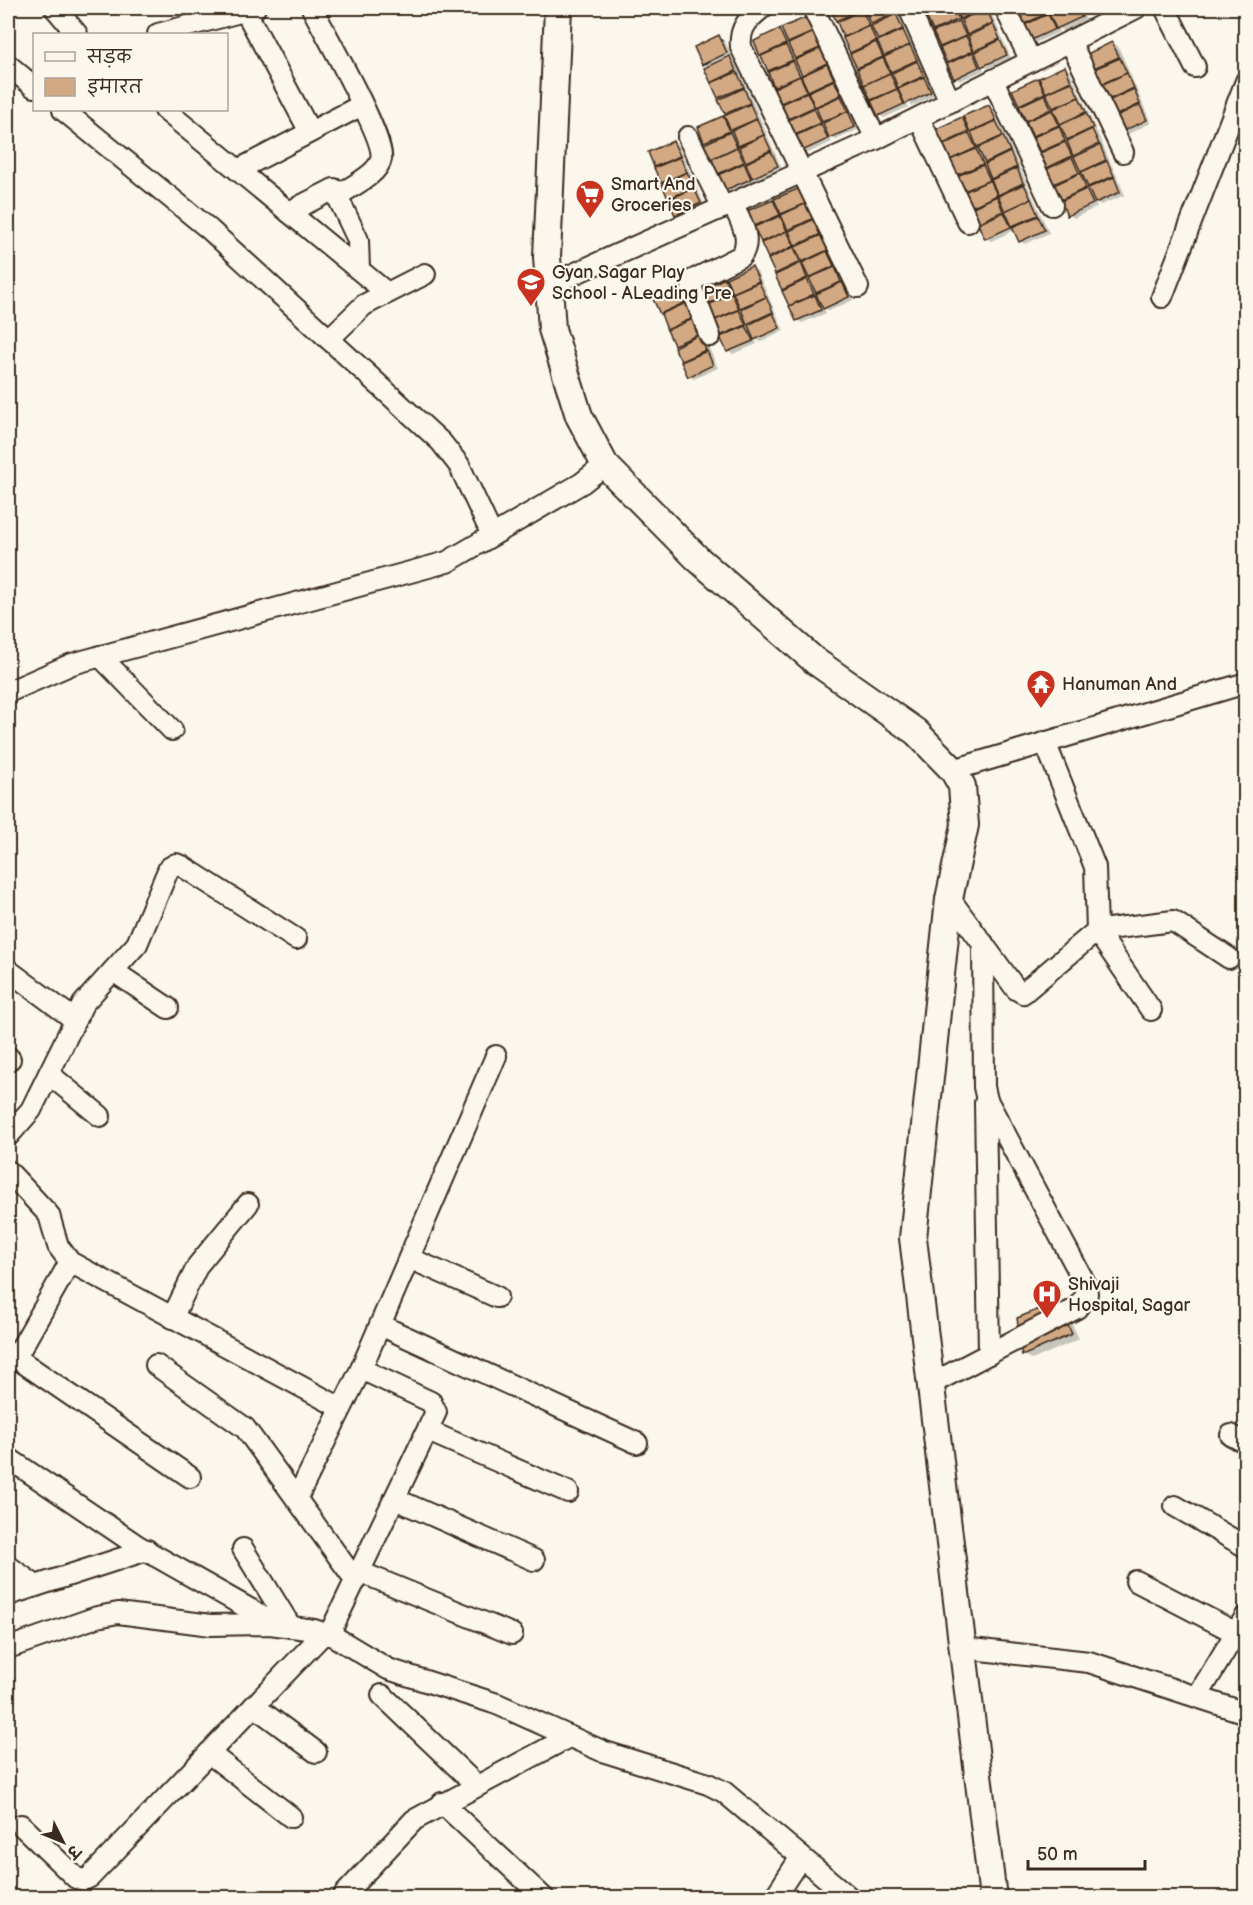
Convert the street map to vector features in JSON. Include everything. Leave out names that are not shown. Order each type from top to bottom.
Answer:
[{"type":"main road","points":[[558,8],[547,257],[552,329],[579,416],[605,465],[698,559],[815,661],[916,732],[953,770],[962,786],[965,825],[950,899],[913,1238],[993,1898]]},
{"type":"street","points":[[55,8],[76,33]]},
{"type":"street","points":[[312,8],[362,105],[382,158],[375,170],[339,195]]},
{"type":"street","points":[[762,8],[743,26],[740,35],[741,47],[858,287]]},
{"type":"street","points":[[813,8],[876,139]]},
{"type":"street","points":[[909,8],[950,102]]},
{"type":"street","points":[[1005,8],[1031,61]]},
{"type":"street","points":[[549,285],[876,139],[1070,41],[1103,15],[1136,8]]},
{"type":"street","points":[[1165,8],[1195,67]]},
{"type":"street","points":[[162,33],[250,10],[310,132]]},
{"type":"street","points":[[1070,41],[1123,152]]},
{"type":"street","points":[[8,65],[33,86]]},
{"type":"street","points":[[993,80],[1052,204]]},
{"type":"street","points":[[1162,297],[1245,81]]},
{"type":"street","points":[[238,170],[362,105]]},
{"type":"street","points":[[64,111],[209,229],[452,454],[492,535]]},
{"type":"street","points":[[166,111],[387,293]]},
{"type":"street","points":[[919,118],[968,222]]},
{"type":"street","points":[[688,137],[747,240],[746,248],[741,256],[693,280],[692,289],[711,336]]},
{"type":"street","points":[[289,212],[330,189],[334,189],[339,195],[358,240],[359,269]]},
{"type":"street","points":[[329,339],[364,305],[425,274]]},
{"type":"street","points":[[8,692],[66,666],[437,565],[582,483],[605,465]]},
{"type":"street","points":[[100,656],[172,730]]},
{"type":"street","points":[[953,770],[1245,683]]},
{"type":"street","points":[[1045,742],[1095,867],[1097,931],[1151,1010]]},
{"type":"street","points":[[8,1136],[31,1110],[83,1004],[137,944],[165,873],[176,864],[296,939]]},
{"type":"street","points":[[950,899],[1016,989],[1023,993],[1097,931],[1173,921],[1229,958]]},
{"type":"street","points":[[983,944],[989,1354]]},
{"type":"street","points":[[8,970],[75,1020]]},
{"type":"street","points":[[113,971],[168,1008]]},
{"type":"street","points":[[297,1498],[361,1369],[496,1056]]},
{"type":"street","points":[[49,1074],[99,1116]]},
{"type":"street","points":[[931,1384],[1077,1308],[1087,1294],[1086,1286],[993,1115],[985,1091]]},
{"type":"street","points":[[8,1171],[49,1215],[57,1246],[70,1262],[341,1408]]},
{"type":"street","points":[[172,1318],[198,1265],[248,1204]]},
{"type":"street","points":[[409,1258],[497,1297]]},
{"type":"street","points":[[70,1262],[11,1359],[190,1477]]},
{"type":"street","points":[[380,1325],[637,1443]]},
{"type":"street","points":[[156,1365],[245,1428],[358,1576],[512,1634]]},
{"type":"street","points":[[21,1825],[76,1878],[84,1880],[327,1634],[358,1576],[436,1412],[431,1402],[361,1369]]},
{"type":"street","points":[[428,1431],[568,1492]]},
{"type":"street","points":[[8,1458],[147,1551],[284,1626]]},
{"type":"street","points":[[395,1499],[534,1560]]},
{"type":"street","points":[[1175,1506],[1245,1547]]},
{"type":"street","points":[[243,1549],[284,1626]]},
{"type":"street","points":[[8,1595],[147,1551]]},
{"type":"street","points":[[8,1566],[36,1586]]},
{"type":"street","points":[[1136,1581],[1242,1629],[1197,1697]]},
{"type":"street","points":[[8,1647],[97,1617],[118,1613],[219,1625],[284,1626],[327,1634],[381,1666],[497,1704],[602,1751],[708,1784],[724,1792],[850,1898]]},
{"type":"street","points":[[963,1648],[1089,1662],[1245,1713]]},
{"type":"street","points":[[382,1695],[476,1785]]},
{"type":"street","points":[[254,1706],[316,1752]]},
{"type":"street","points":[[344,1895],[414,1820],[569,1737]]},
{"type":"street","points":[[209,1753],[291,1817]]},
{"type":"street","points":[[442,1803],[544,1898]]},
{"type":"street","points":[[774,1898],[801,1857]]},
{"type":"building","points":[[830,8],[861,8],[862,9],[836,21]]},
{"type":"building","points":[[894,8],[896,13],[871,24],[864,9]]},
{"type":"building","points":[[923,8],[944,8],[926,16]]},
{"type":"building","points":[[946,8],[953,8],[959,19],[933,31],[926,16]]},
{"type":"building","points":[[955,8],[985,8],[960,19]]},
{"type":"building","points":[[986,8],[993,23],[967,35],[961,20]]},
{"type":"building","points":[[1045,8],[1048,13],[1022,25],[1015,10]]},
{"type":"building","points":[[1062,8],[1078,8],[1082,17],[1056,29],[1049,13]]},
{"type":"building","points":[[862,10],[869,25],[843,37],[837,22]]},
{"type":"building","points":[[896,14],[903,29],[878,40],[871,26]]},
{"type":"building","points":[[1048,14],[1055,29],[1029,41],[1022,26]]},
{"type":"building","points":[[807,17],[813,32],[788,43],[781,28]]},
{"type":"building","points":[[959,21],[966,36],[940,47],[933,32]]},
{"type":"building","points":[[993,24],[1000,39],[974,51],[968,36]]},
{"type":"building","points":[[869,26],[876,41],[850,53],[843,38]]},
{"type":"building","points":[[779,29],[786,44],[760,56],[754,41]]},
{"type":"building","points":[[903,30],[910,45],[884,56],[877,41]]},
{"type":"building","points":[[814,32],[820,48],[795,59],[788,44]]},
{"type":"building","points":[[719,35],[727,53],[702,65],[694,47]]},
{"type":"building","points":[[966,36],[973,51],[947,63],[940,48]]},
{"type":"building","points":[[1000,40],[1007,55],[981,67],[975,52]]},
{"type":"building","points":[[876,42],[883,57],[857,68],[850,54]]},
{"type":"building","points":[[1112,42],[1119,57],[1094,68],[1087,54]]},
{"type":"building","points":[[786,45],[793,60],[768,71],[761,56]]},
{"type":"building","points":[[910,45],[917,60],[891,72],[884,57]]},
{"type":"building","points":[[821,48],[827,63],[802,75],[795,60]]},
{"type":"building","points":[[973,52],[979,67],[954,79],[947,64]]},
{"type":"building","points":[[730,56],[736,71],[711,83],[704,68]]},
{"type":"building","points":[[883,58],[890,73],[864,85],[857,69]]},
{"type":"building","points":[[1120,58],[1127,73],[1101,84],[1094,69]]},
{"type":"building","points":[[793,61],[800,76],[774,87],[768,72]]},
{"type":"building","points":[[917,61],[924,76],[898,88],[892,73]]},
{"type":"building","points":[[827,64],[834,79],[808,91],[801,76]]},
{"type":"building","points":[[1065,66],[1071,81],[1046,93],[1039,78]]},
{"type":"building","points":[[737,72],[744,87],[718,98],[711,83]]},
{"type":"building","points":[[890,73],[897,89],[871,100],[864,85]]},
{"type":"building","points":[[1127,73],[1134,88],[1108,100],[1101,85]]},
{"type":"building","points":[[800,76],[807,91],[781,103],[774,88]]},
{"type":"building","points":[[924,77],[931,92],[905,104],[898,89]]},
{"type":"building","points":[[1038,78],[1045,93],[1019,105],[1012,90]]},
{"type":"building","points":[[834,80],[841,95],[815,107],[808,92]]},
{"type":"building","points":[[1072,82],[1079,97],[1053,108],[1046,93]]},
{"type":"building","points":[[744,88],[750,103],[725,114],[718,100]]},
{"type":"building","points":[[897,89],[904,104],[878,116],[871,101]]},
{"type":"building","points":[[1134,89],[1140,104],[1115,116],[1108,101]]},
{"type":"building","points":[[807,92],[814,107],[788,119],[781,104]]},
{"type":"building","points":[[1045,94],[1051,109],[1026,121],[1019,106]]},
{"type":"building","points":[[841,96],[848,111],[822,122],[816,107]]},
{"type":"building","points":[[1079,97],[1086,112],[1060,124],[1053,109]]},
{"type":"building","points":[[750,104],[757,119],[731,130],[724,116]]},
{"type":"building","points":[[989,105],[996,120],[970,132],[963,116]]},
{"type":"building","points":[[1140,105],[1147,120],[1121,132],[1114,117]]},
{"type":"building","points":[[814,108],[821,123],[795,135],[788,120]]},
{"type":"building","points":[[1052,110],[1059,125],[1033,136],[1026,121]]},
{"type":"building","points":[[848,111],[855,127],[829,138],[823,123]]},
{"type":"building","points":[[1086,113],[1093,128],[1067,140],[1060,125]]},
{"type":"building","points":[[723,116],[730,131],[704,142],[698,127]]},
{"type":"building","points":[[962,117],[969,132],[943,144],[936,129]]},
{"type":"building","points":[[757,119],[764,135],[738,146],[732,131]]},
{"type":"building","points":[[996,121],[1003,136],[977,147],[971,132]]},
{"type":"building","points":[[821,124],[828,139],[802,151],[795,136]]},
{"type":"building","points":[[1059,126],[1065,141],[1040,152],[1033,137]]},
{"type":"building","points":[[1092,129],[1099,144],[1073,156],[1067,141]]},
{"type":"building","points":[[730,132],[737,147],[711,159],[704,144]]},
{"type":"building","points":[[969,133],[976,148],[950,160],[943,145]]},
{"type":"building","points":[[764,135],[771,150],[746,162],[739,147]]},
{"type":"building","points":[[1003,136],[1010,151],[985,163],[978,148]]},
{"type":"building","points":[[673,141],[680,156],[654,167],[648,152]]},
{"type":"building","points":[[1065,142],[1072,156],[1047,168],[1040,153]]},
{"type":"building","points":[[1100,145],[1106,160],[1081,172],[1074,157]]},
{"type":"building","points":[[737,147],[744,162],[718,174],[712,159]]},
{"type":"building","points":[[976,149],[983,164],[957,175],[950,160]]},
{"type":"building","points":[[771,151],[778,166],[752,178],[746,163]]},
{"type":"building","points":[[1010,152],[1017,167],[991,179],[985,164]]},
{"type":"building","points":[[680,157],[687,172],[661,183],[654,168]]},
{"type":"building","points":[[1072,157],[1079,173],[1053,184],[1047,169]]},
{"type":"building","points":[[1107,161],[1114,176],[1088,187],[1081,172]]},
{"type":"building","points":[[744,163],[751,179],[725,190],[718,175]]},
{"type":"building","points":[[983,165],[990,180],[964,191],[957,176]]},
{"type":"building","points":[[1017,168],[1023,183],[998,195],[991,180]]},
{"type":"building","points":[[687,172],[694,187],[668,199],[662,184]]},
{"type":"building","points":[[1080,173],[1086,188],[1061,200],[1054,185]]},
{"type":"building","points":[[1114,177],[1120,192],[1095,203],[1088,188]]},
{"type":"building","points":[[990,180],[997,195],[971,207],[964,192]]},
{"type":"building","points":[[1024,184],[1031,199],[1005,211],[998,196]]},
{"type":"building","points":[[694,188],[701,203],[675,215],[668,200]]},
{"type":"building","points":[[800,188],[807,203],[781,214],[774,199]]},
{"type":"building","points":[[1086,189],[1093,204],[1067,216],[1061,201]]},
{"type":"building","points":[[997,196],[1003,211],[978,223],[971,208]]},
{"type":"building","points":[[1031,199],[1038,215],[1012,226],[1005,211]]},
{"type":"building","points":[[773,200],[780,215],[754,226],[747,211]]},
{"type":"building","points":[[807,203],[814,218],[788,230],[781,215]]},
{"type":"building","points":[[1004,212],[1011,227],[985,239],[978,224]]},
{"type":"building","points":[[780,216],[787,231],[761,242],[754,227]]},
{"type":"building","points":[[1038,216],[1045,230],[1019,242],[1012,227]]},
{"type":"building","points":[[814,219],[821,234],[795,246],[789,231]]},
{"type":"building","points":[[787,231],[794,246],[768,258],[761,243]]},
{"type":"building","points":[[821,235],[828,250],[802,262],[795,247]]},
{"type":"building","points":[[794,247],[800,262],[775,274],[768,259]]},
{"type":"building","points":[[827,251],[834,266],[809,278],[802,263]]},
{"type":"building","points":[[801,263],[807,278],[782,290],[775,275]]},
{"type":"building","points":[[752,266],[759,281],[733,293],[726,278]]},
{"type":"building","points":[[835,267],[841,282],[816,293],[809,278]]},
{"type":"building","points":[[725,278],[732,293],[706,305],[700,290]]},
{"type":"building","points":[[807,279],[814,294],[789,306],[782,291]]},
{"type":"building","points":[[759,282],[766,297],[740,308],[733,293]]},
{"type":"building","points":[[842,282],[849,297],[823,309],[816,294]]},
{"type":"building","points":[[679,287],[686,302],[660,314],[653,299]]},
{"type":"building","points":[[732,294],[739,309],[713,321],[706,306]]},
{"type":"building","points":[[815,295],[821,310],[796,321],[789,306]]},
{"type":"building","points":[[766,297],[773,312],[747,324],[741,309]]},
{"type":"building","points":[[686,303],[693,318],[667,330],[661,314]]},
{"type":"building","points":[[739,310],[746,325],[720,336],[713,321]]},
{"type":"building","points":[[773,313],[780,328],[754,340],[748,325]]},
{"type":"building","points":[[693,319],[700,334],[674,345],[667,330]]},
{"type":"building","points":[[746,326],[753,341],[727,352],[720,337]]},
{"type":"building","points":[[699,335],[706,350],[681,361],[674,347]]},
{"type":"building","points":[[707,351],[713,365],[688,377],[681,362]]},
{"type":"building","points":[[1057,1302],[1072,1334],[1022,1356],[1017,1318]]},
{"type":"place","name":"Smart And Groceries","points":[[590,220]]},
{"type":"place","name":"Gyan Sagar Play School - ALeading Pre","points":[[531,308]]},
{"type":"place","name":"Hanuman And","points":[[1041,710]]},
{"type":"place","name":"Shivaji Hospital, Sagar","points":[[1047,1320]]}]
